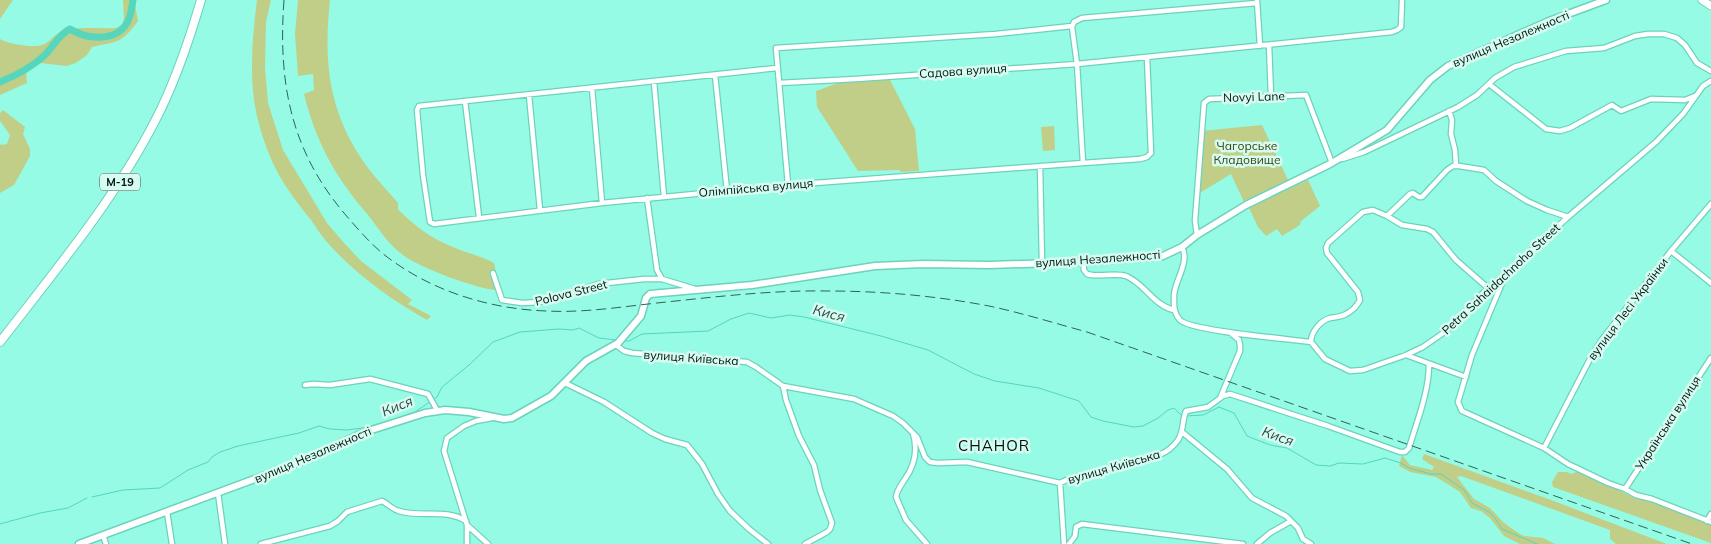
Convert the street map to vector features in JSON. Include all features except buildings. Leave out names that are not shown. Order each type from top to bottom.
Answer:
[{"type":"highway","name":"М-19","points":[[0,342],[116,188],[139,150],[156,120],[173,82],[188,44],[201,0]]},
{"type":"main road","points":[[1702,0],[1711,6]]},
{"type":"street","name":"Садова вулиця","points":[[779,83],[1077,64],[1397,30],[1402,24],[1402,0]]},
{"type":"street","name":"вулиця Незалежності","points":[[79,544],[306,460],[362,433],[437,410],[469,412],[506,419],[516,416],[546,399],[565,383],[589,358],[619,342],[642,314],[646,298],[650,294],[752,285],[875,266],[1083,262],[1162,256],[1182,247],[1197,235],[1246,205],[1334,162],[1387,130],[1430,80],[1448,66],[1549,21],[1606,0]]},
{"type":"street","points":[[1083,163],[1077,64],[1072,26],[1075,21],[1082,18],[1257,2],[1260,46]]},
{"type":"street","points":[[788,185],[776,48],[996,34],[1072,26]]},
{"type":"street","points":[[1334,162],[1364,152],[1468,101],[1495,78],[1514,67],[1566,51],[1604,48],[1635,36],[1664,34],[1677,38],[1685,45],[1697,63],[1711,71]]},
{"type":"street","points":[[1269,45],[1271,96]]},
{"type":"street","name":"Олімпійська вулиця","points":[[465,101],[418,107],[422,166],[431,223],[647,198],[788,185],[1140,159],[1147,157],[1151,153],[1147,57]]},
{"type":"street","points":[[479,217],[465,101],[778,68]]},
{"type":"street","points":[[716,75],[727,191]]},
{"type":"street","name":"Petra Sahaidachnoho Street","points":[[1311,342],[1326,360],[1350,371],[1363,370],[1423,347],[1446,331],[1488,288],[1656,142],[1683,114],[1703,86],[1711,81]]},
{"type":"street","points":[[654,82],[664,197]]},
{"type":"street","points":[[1489,84],[1546,129],[1560,131],[1570,128],[1612,105],[1621,111],[1651,99],[1685,100],[1695,96]]},
{"type":"street","points":[[592,88],[602,203]]},
{"type":"street","points":[[529,95],[540,210]]},
{"type":"street","name":"Novyi Lane","points":[[1197,235],[1195,221],[1204,103],[1209,99],[1306,95],[1334,162]]},
{"type":"street","points":[[1449,111],[1452,121],[1451,134],[1456,166]]},
{"type":"street","points":[[1040,166],[1042,263]]},
{"type":"street","points":[[1388,216],[1410,194],[1414,193],[1421,197],[1447,170],[1456,166],[1482,170],[1527,201],[1568,217]]},
{"type":"street","points":[[647,198],[657,270],[662,279]]},
{"type":"street","name":"вулиця Лесі Українки","points":[[1544,448],[1601,341],[1671,251],[1711,204]]},
{"type":"street","points":[[1182,247],[1185,257],[1174,292],[1174,310],[1179,320],[1186,324],[1228,332],[1311,342],[1313,333],[1322,323],[1328,319],[1347,314],[1354,309],[1360,300],[1358,292],[1327,253],[1327,244],[1363,212],[1373,210],[1388,216],[1402,225],[1427,229],[1433,232],[1456,260],[1488,288]]},
{"type":"street","points":[[1671,251],[1711,282]]},
{"type":"street","points":[[1083,262],[1084,270],[1087,274],[1125,276],[1133,280],[1164,306],[1174,310]]},
{"type":"street","name":"Polova Street","points":[[493,273],[502,301],[522,303],[543,302],[598,284],[662,279],[698,290]]},
{"type":"street","points":[[1507,273],[1472,355],[1458,402],[1462,411],[1544,448],[1581,471],[1611,485],[1625,488],[1635,495],[1652,499],[1709,522],[1711,514]]},
{"type":"street","points":[[1220,397],[1240,349],[1238,339],[1228,332]]},
{"type":"street","name":"вулиця Київська","points":[[619,342],[624,351],[632,353],[745,362],[756,367],[783,386],[849,398],[865,403],[893,416],[913,433],[918,439],[925,457],[930,462],[967,462],[1060,483],[1072,476],[1098,472],[1122,464],[1143,461],[1158,456],[1173,446],[1182,432]]},
{"type":"street","points":[[1406,355],[1466,377]]},
{"type":"street","name":"Українська вулиця","points":[[1625,488],[1711,358]]},
{"type":"street","points":[[1311,544],[1302,538],[1298,528],[1291,521],[1281,513],[1252,498],[1227,469],[1182,432],[1185,412],[1189,409],[1208,406],[1220,397],[1228,394],[1236,395],[1404,452],[1408,448],[1423,402],[1428,381],[1428,364]]},
{"type":"street","points":[[305,385],[330,386],[355,380],[370,379],[424,392],[432,399],[437,410]]},
{"type":"street","points":[[565,383],[604,402],[657,435],[688,446],[702,464],[718,494],[730,511],[768,544]]},
{"type":"street","points":[[783,386],[786,400],[802,442],[814,465],[820,490],[832,523],[827,532],[805,544]]},
{"type":"street","points":[[467,544],[466,523],[444,451],[448,438],[464,426],[476,421],[496,417]]},
{"type":"street","points":[[913,433],[916,445],[915,458],[908,475],[896,493],[896,498],[906,520],[927,544]]},
{"type":"street","points":[[1060,483],[1064,544]]},
{"type":"street","points":[[218,493],[225,544]]},
{"type":"street","points":[[261,544],[332,525],[347,512],[382,501],[402,512],[449,514],[459,517],[488,544]]},
{"type":"street","points":[[167,512],[172,544]]},
{"type":"street","points":[[1256,544],[1270,533],[1291,521]]},
{"type":"street","points":[[1069,544],[1075,536],[1076,527],[1081,524],[1243,544]]},
{"type":"street","points":[[103,535],[106,544]]},
{"type":"green space","points":[[0,0],[13,0],[0,19]]},
{"type":"green space","points":[[123,0],[134,0],[138,21],[123,38],[92,47],[87,55],[76,63],[66,66],[41,63],[26,71],[27,83],[0,95],[0,39],[21,45],[38,46],[46,43],[64,30],[116,28],[122,25],[124,19]]},
{"type":"green space","points":[[257,0],[271,0],[266,22],[265,68],[268,103],[283,150],[327,223],[361,261],[412,300],[408,304],[431,316],[427,320],[374,285],[337,253],[293,197],[273,164],[263,139],[253,94],[253,47]]},
{"type":"green space","points":[[298,0],[330,0],[328,46],[332,88],[345,128],[368,168],[398,203],[398,209],[416,226],[445,244],[494,263],[496,290],[448,277],[403,255],[384,236],[343,183],[322,147],[304,94],[314,90],[313,74],[298,76],[295,34]]},
{"type":"green space","points":[[890,80],[915,129],[919,171],[858,171],[817,107],[816,91],[838,83]]},
{"type":"green space","points":[[3,110],[25,127],[23,134],[30,149],[30,156],[14,185],[0,193],[0,143],[1,145],[7,144],[10,135],[0,121],[0,113]]},
{"type":"green space","name":"Чагорське Кладовище","points":[[1262,125],[1288,180],[1244,202],[1231,174],[1198,194],[1201,131]]},
{"type":"green space","points":[[1054,126],[1055,150],[1043,151],[1041,127]]},
{"type":"green space","points":[[1308,180],[1320,206],[1301,221],[1300,225],[1282,236],[1277,229],[1266,236],[1258,227],[1249,208]]},
{"type":"green space","points":[[1424,454],[1667,544],[1616,544],[1610,539],[1610,530],[1461,476],[1457,477],[1474,499],[1490,508],[1503,522],[1518,533],[1524,536],[1543,538],[1555,544],[1520,544],[1504,536],[1490,518],[1481,511],[1471,508],[1460,492],[1436,477],[1410,472],[1399,466],[1402,455],[1410,465],[1432,470],[1434,467],[1422,459]]},
{"type":"green space","points":[[1578,471],[1635,498],[1653,501],[1711,525],[1711,543],[1553,487],[1552,482],[1558,472],[1572,474]]},
{"type":"waterway","points":[[0,82],[12,77],[40,59],[62,34],[70,29],[92,37],[115,34],[127,23],[133,0]]},
{"type":"waterway","name":"Кися","points":[[623,341],[629,341],[642,334],[708,331],[731,319],[749,313],[771,318],[790,315],[881,336],[928,350],[974,374],[995,381],[1039,388],[1079,401],[1091,417],[1103,421],[1134,427],[1143,426],[1174,408],[1182,416]]},
{"type":"waterway","name":"Кися","points":[[374,426],[415,412],[437,397],[442,387],[493,342],[520,332],[559,329],[573,330],[579,328],[599,338],[616,340]]},
{"type":"waterway","name":"Кися","points":[[1186,416],[1203,415],[1219,407],[1234,413],[1247,436],[1270,445],[1287,448],[1316,465],[1330,466],[1339,463],[1363,464],[1385,458],[1401,463],[1409,468],[1431,474],[1441,474],[1464,490],[1472,503],[1489,512],[1502,529],[1537,544]]},
{"type":"waterway","name":"Кися","points":[[92,497],[123,490],[160,488],[188,470],[208,462],[220,452],[238,446],[299,433],[319,426],[347,430],[370,427]]},
{"type":"waterway","name":"Кися","points":[[0,524],[40,513],[68,508],[87,498]]},
{"type":"railway","points":[[284,0],[283,58],[286,86],[300,139],[311,164],[326,189],[344,213],[382,253],[419,277],[459,295],[502,306],[560,311],[602,309],[742,294],[807,291],[848,291],[909,295],[950,299],[989,306],[1087,332],[1692,544]]},
{"type":"district","name":"CHAHOR","points":[[994,446]]}]
